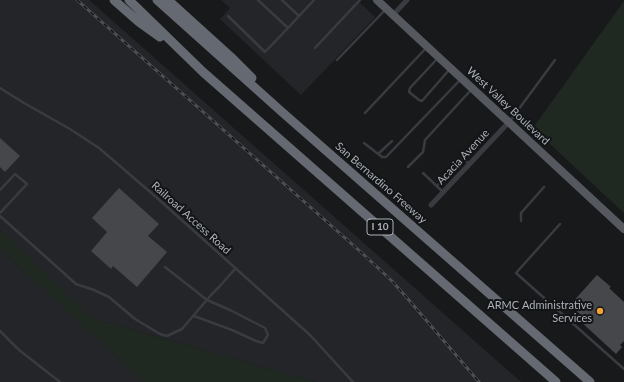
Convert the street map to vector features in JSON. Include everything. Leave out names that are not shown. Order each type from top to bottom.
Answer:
[{"type":"highway","points":[[114,0],[139,22],[184,54]]},
{"type":"highway","name":"I 10","points":[[129,0],[184,54],[556,382]]},
{"type":"highway","name":"San Bernardino Freeway","points":[[157,0],[282,112],[590,382]]},
{"type":"highway","points":[[168,0],[232,57],[282,112]]},
{"type":"main road","name":"West Valley Boulevard","points":[[377,0],[624,228]]},
{"type":"street","points":[[393,15],[407,0]]},
{"type":"street","name":"Acacia Avenue","points":[[431,205],[509,122]]},
{"type":"lane","points":[[258,0],[288,28]]},
{"type":"lane","points":[[282,0],[299,16]]},
{"type":"lane","points":[[228,16],[265,52],[314,0]]},
{"type":"lane","points":[[316,48],[360,0]]},
{"type":"lane","points":[[338,60],[386,9]]},
{"type":"lane","points":[[365,113],[428,47]]},
{"type":"lane","points":[[439,57],[410,88],[409,92],[422,101],[450,68]]},
{"type":"lane","points":[[509,122],[554,60]]},
{"type":"lane","points":[[364,143],[384,158],[388,156],[461,78]]},
{"type":"lane","name":"Railroad Access Road","points":[[0,88],[24,104],[70,129],[99,148],[310,335],[353,382]]},
{"type":"lane","points":[[408,167],[422,152],[425,140],[473,88]]},
{"type":"lane","points":[[378,154],[392,141]]},
{"type":"lane","points":[[437,186],[462,159],[469,164]]},
{"type":"lane","points":[[423,173],[443,192]]},
{"type":"lane","points":[[0,190],[15,174],[27,184],[0,213]]},
{"type":"lane","points":[[521,221],[520,213],[544,187]]},
{"type":"lane","points":[[0,216],[76,284],[109,297],[135,319],[160,334],[167,336],[182,329],[236,269]]},
{"type":"lane","points":[[560,224],[516,273],[624,369]]},
{"type":"lane","points":[[165,267],[207,300],[265,328],[268,335],[263,343],[194,316]]},
{"type":"lane","points":[[0,332],[19,350],[60,382]]},
{"type":"shaded area","points":[[0,0],[89,0],[521,382],[315,382],[92,318],[0,230]]},
{"type":"shaded area","points":[[221,0],[357,0],[375,17],[301,95],[220,19],[230,8]]},
{"type":"shaded area","points":[[624,1],[624,213],[533,128]]},
{"type":"shaded area","points":[[0,230],[92,318],[315,382],[144,382],[0,249]]},
{"type":"shaded area","points":[[0,249],[144,382],[0,382]]},
{"type":"building","points":[[0,138],[20,156],[5,172],[0,167]]},
{"type":"building","points":[[119,188],[159,224],[148,236],[167,252],[137,287],[113,266],[111,269],[91,251],[107,232],[92,218]]},
{"type":"building","name":"ARMC Administrative Services","points":[[597,275],[611,287],[609,288],[624,302],[624,341],[620,345],[622,347],[616,354],[579,320],[582,316],[570,305]]},
{"type":"railway","points":[[77,0],[392,281],[479,382]]},
{"type":"place","name":"ARMC Administrative Services","points":[[600,311]]}]
